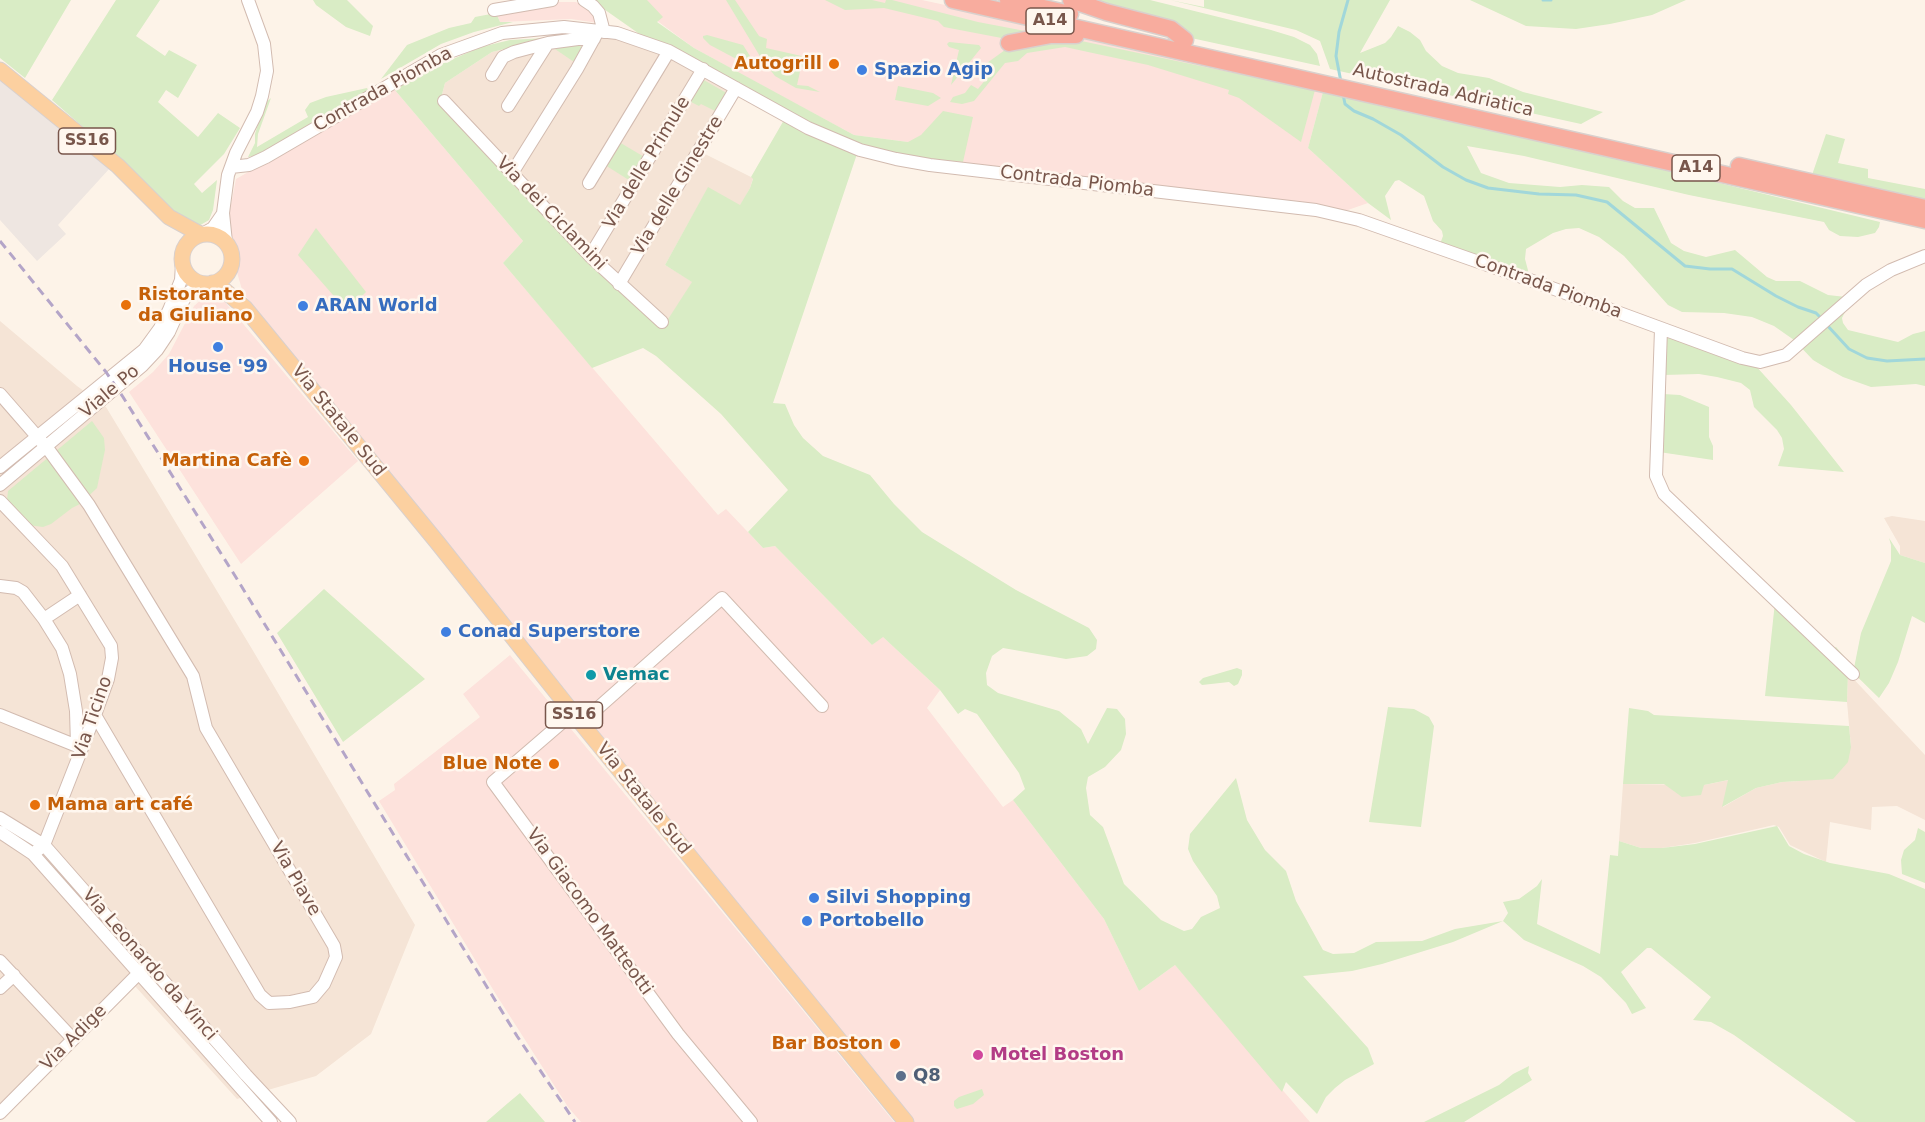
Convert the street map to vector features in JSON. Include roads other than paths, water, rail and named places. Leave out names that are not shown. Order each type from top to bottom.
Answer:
[{"type":"highway","name":"Autostrada Adriatica","points":[[953,0],[1291,76],[1925,208]]},
{"type":"highway","name":"Autostrada Adriatica","points":[[1008,0],[1269,60],[1472,112],[1925,220]]},
{"type":"highway","points":[[1071,0],[1171,30],[1185,40]]},
{"type":"highway","points":[[1009,42],[1062,34],[1137,48],[1147,43]]},
{"type":"main road","name":"SS16","points":[[0,70],[118,166],[169,217],[178,231],[189,276],[224,290],[244,308]]},
{"type":"main road","name":"SS16","points":[[169,217],[202,234],[216,235],[226,242],[232,254],[235,286],[244,308]]},
{"type":"main road","points":[[183,257],[189,240],[202,234]]},
{"type":"main road","points":[[207,283],[224,278],[232,261]]},
{"type":"main road","name":"Via Statale Sud","points":[[244,308],[453,561],[577,718],[906,1122]]},
{"type":"street","points":[[226,242],[223,213],[231,167],[257,112],[266,82],[267,62],[264,44],[248,0]]},
{"type":"street","points":[[494,10],[552,0]]},
{"type":"street","points":[[512,172],[599,34],[599,13],[584,0]]},
{"type":"street","name":"Contrada Piomba","points":[[231,167],[249,165],[266,157],[441,55],[488,37],[517,31],[564,27],[635,38],[669,51],[830,138],[860,150],[930,165],[1316,210],[1359,220],[1742,358],[1760,362],[1786,355],[1866,285],[1891,270],[1922,258]]},
{"type":"street","points":[[492,75],[503,57],[514,52],[599,34]]},
{"type":"street","points":[[508,106],[548,43]]},
{"type":"street","points":[[589,183],[669,51]]},
{"type":"street","name":"Via delle Primule","points":[[590,256],[703,69]]},
{"type":"street","name":"Via delle Ginestre","points":[[619,284],[736,88]]},
{"type":"street","name":"Via dei Ciclamini","points":[[444,101],[590,256],[662,322]]},
{"type":"street","points":[[202,234],[213,228],[223,213]]},
{"type":"street","name":"Viale Po","points":[[0,467],[149,345],[160,328],[181,280],[183,257]]},
{"type":"street","name":"Viale Po","points":[[0,485],[149,359],[169,332],[188,293],[207,283]]},
{"type":"street","points":[[1661,329],[1656,476],[1664,494],[1853,674]]},
{"type":"street","name":"Via Piave","points":[[0,394],[45,447],[89,506],[193,676],[206,728],[334,946],[336,957],[324,984],[313,997],[290,1002],[269,1003],[260,995],[95,715]]},
{"type":"street","name":"Via Ticino","points":[[0,501],[62,566],[111,646],[112,658],[108,679],[95,715],[80,746],[44,845],[33,854]]},
{"type":"street","points":[[0,586],[16,588],[23,592],[44,619],[62,648],[70,674],[80,746],[0,715]]},
{"type":"street","points":[[44,619],[80,595]]},
{"type":"street","points":[[577,718],[722,598],[822,706]]},
{"type":"street","name":"Via Giacomo Matteotti","points":[[577,718],[493,782],[678,1034],[751,1122]]},
{"type":"street","name":"Via Leonardo da Vinci","points":[[0,818],[44,845],[272,1122]]},
{"type":"street","name":"Via Leonardo da Vinci","points":[[0,832],[33,854],[290,1122]]},
{"type":"street","points":[[0,961],[73,1039]]},
{"type":"street","name":"Via Adige","points":[[0,1113],[144,968]]},
{"type":"street","points":[[0,988],[14,975]]},
{"type":"waterway","points":[[1341,82],[1336,56],[1339,32],[1348,0]]},
{"type":"waterway","points":[[1543,0],[1551,0]]},
{"type":"waterway","points":[[1343,94],[1345,104],[1354,111],[1401,135],[1443,167],[1466,180],[1488,188],[1539,194],[1576,195],[1607,202],[1685,266],[1732,269],[1776,296],[1816,313],[1822,319]]},
{"type":"waterway","points":[[1826,324],[1849,349],[1867,358],[1887,361],[1925,359]]},
{"type":"railway","points":[[0,241],[106,372],[123,397],[517,1036],[575,1122]]},
{"type":"place","name":"Autogrill","points":[[834,64]]},
{"type":"place","name":"Spazio Agip","points":[[862,70]]},
{"type":"place","name":"Ristorante da Giuliano","points":[[126,305]]},
{"type":"place","name":"ARAN World","points":[[303,306]]},
{"type":"place","name":"House '99","points":[[218,347]]},
{"type":"place","name":"Martina Cafè","points":[[304,461]]},
{"type":"place","name":"Conad Superstore","points":[[446,632]]},
{"type":"place","name":"Vemac","points":[[591,675]]},
{"type":"place","name":"Blue Note","points":[[554,764]]},
{"type":"place","name":"Mama art café","points":[[35,805]]},
{"type":"place","name":"Silvi Shopping","points":[[814,898]]},
{"type":"place","name":"Portobello","points":[[807,921]]},
{"type":"place","name":"Bar Boston","points":[[895,1044]]},
{"type":"place","name":"Motel Boston","points":[[978,1055]]},
{"type":"place","name":"Q8","points":[[901,1076]]}]
